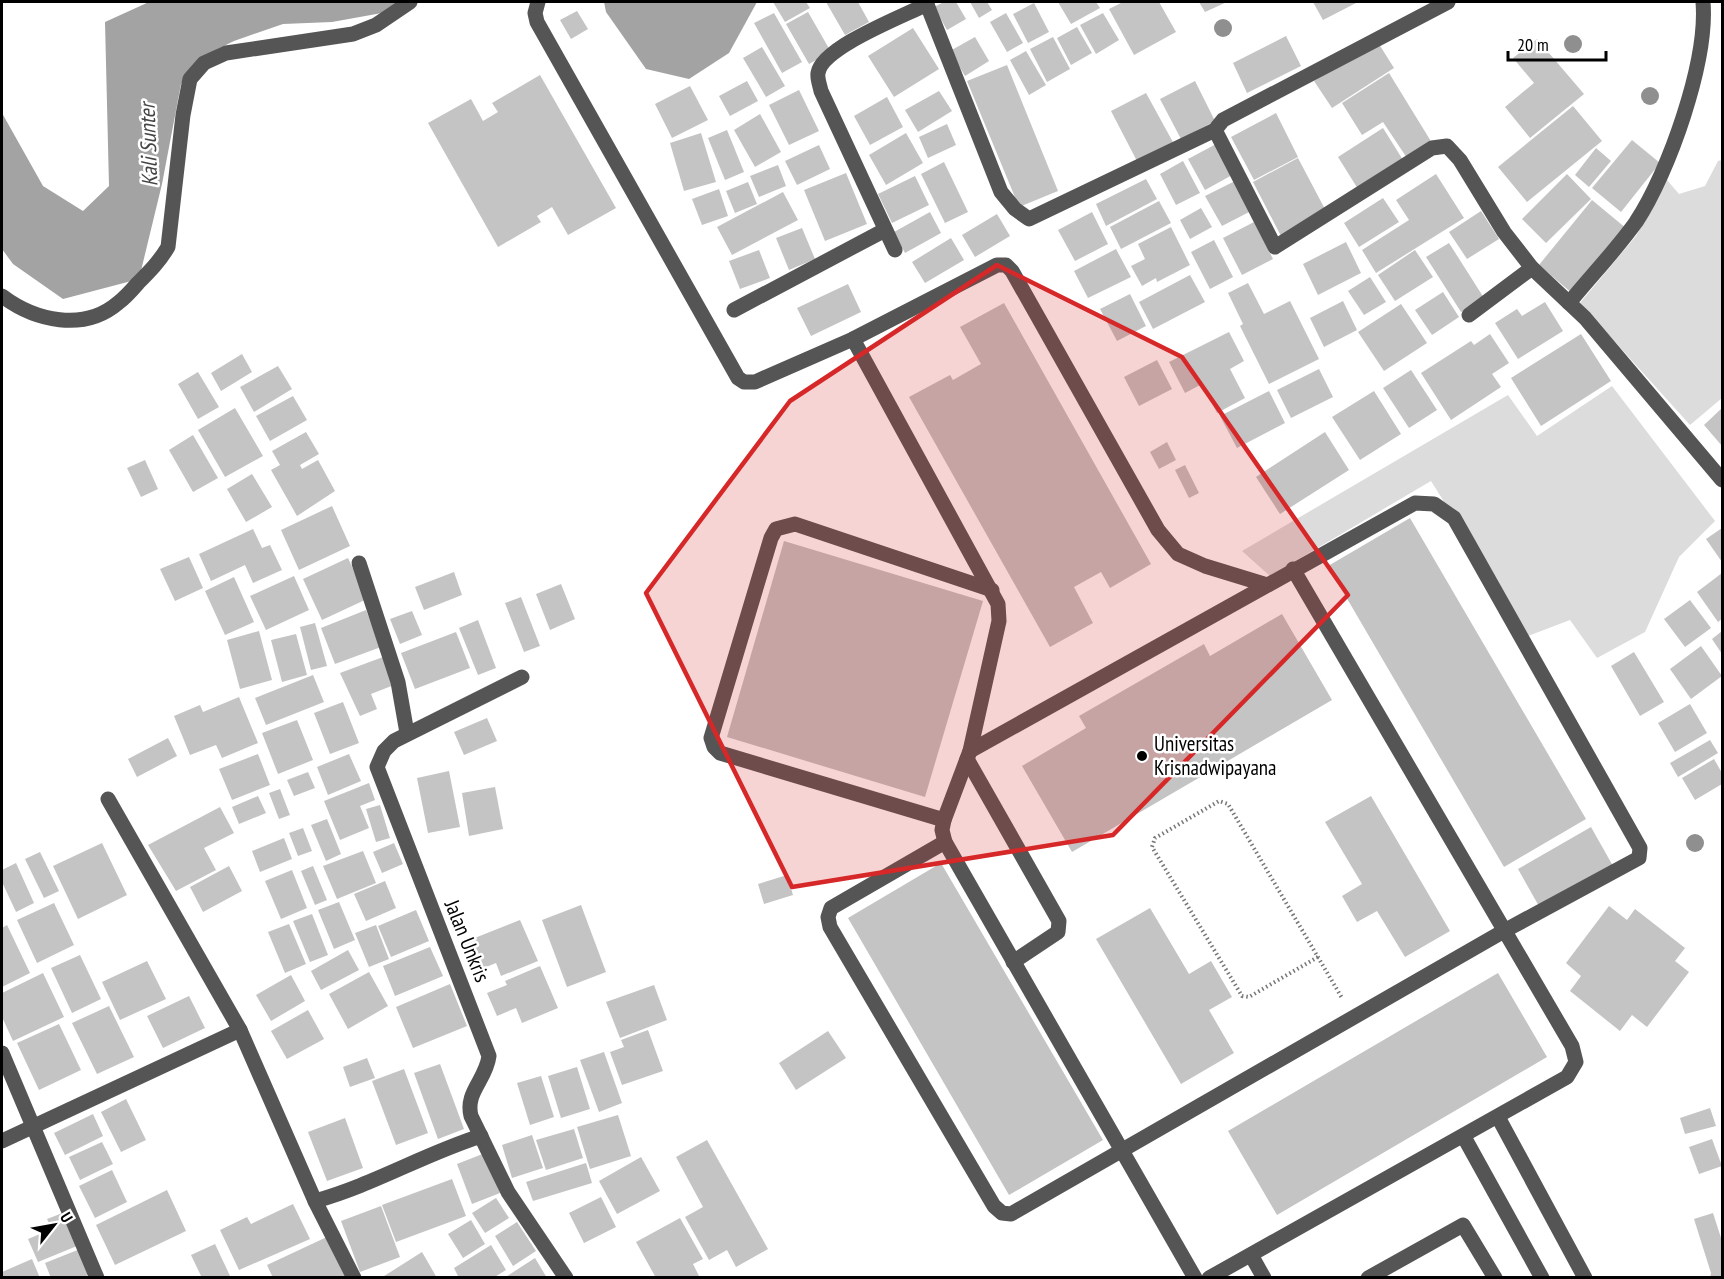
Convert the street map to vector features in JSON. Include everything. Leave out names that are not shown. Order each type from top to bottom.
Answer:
[{"type":"street","points":[[2,296],[30,313],[55,320],[83,321],[117,305],[157,266],[168,247],[183,115],[190,79],[204,63],[226,53],[353,34],[376,25],[410,2]]},
{"type":"street","points":[[538,2],[535,13],[537,22],[733,374],[744,382],[755,382],[853,339],[997,265],[1006,265],[1012,271],[1158,530],[1178,554],[1205,566],[1267,585]]},
{"type":"street","points":[[896,250],[821,91],[818,73],[823,61],[841,47],[927,3],[1001,192],[1015,209],[1029,219],[1215,130],[1223,120],[1449,2]]},
{"type":"street","points":[[1569,303],[1636,222],[1668,158],[1694,80],[1704,14],[1703,2]]},
{"type":"street","points":[[1215,130],[1275,247],[1432,148],[1447,146],[1460,160],[1504,232],[1532,268],[1569,303],[1629,368],[1722,480]]},
{"type":"street","points":[[734,310],[885,230]]},
{"type":"street","points":[[1469,315],[1532,268]]},
{"type":"street","points":[[853,339],[998,604],[999,621],[968,755],[944,820],[942,830],[945,842],[1195,1278]]},
{"type":"street","points":[[945,842],[831,908],[828,917],[830,927],[994,1206],[1002,1214],[1018,1212],[1504,931],[1632,864],[1639,858],[1640,848],[1454,518],[1434,504],[1415,503],[1293,569],[1208,620],[968,755]]},
{"type":"street","points":[[944,820],[720,753],[711,738],[771,538],[776,529],[795,524],[992,590]]},
{"type":"street","points":[[359,563],[398,682],[408,733]]},
{"type":"street","points":[[1209,1278],[1464,1137],[1567,1077],[1576,1062],[1572,1046],[1293,569]]},
{"type":"street","name":"Jalan Unkris","points":[[522,677],[408,733],[384,751],[377,767],[489,1056],[488,1067],[470,1094],[468,1105],[508,1192],[566,1278]]},
{"type":"street","points":[[968,755],[1059,921],[1058,932],[1013,962]]},
{"type":"street","points":[[108,799],[240,1030],[315,1201],[354,1278]]},
{"type":"street","points":[[2,1141],[240,1030]]},
{"type":"street","points":[[2,1053],[97,1278]]},
{"type":"street","points":[[1498,1117],[1585,1278]]},
{"type":"street","points":[[315,1201],[350,1192],[443,1148],[481,1136]]},
{"type":"street","points":[[1464,1137],[1542,1278]]},
{"type":"street","points":[[1368,1278],[1463,1225],[1495,1278]]},
{"type":"street","points":[[1251,1255],[1264,1278]]},
{"type":"path","points":[[1318,957],[1249,998],[1242,996],[1152,847],[1155,838],[1223,800],[1318,957],[1355,1019]]},
{"type":"highlighted area","points":[[997,265],[1182,357],[1348,595],[1113,835],[792,887],[646,593],[790,401]]},
{"type":"shaded area","points":[[1722,160],[1722,398],[1690,425],[1580,303],[1636,236],[1667,180],[1679,194],[1705,186],[1718,161]]},
{"type":"shaded area","points":[[1612,386],[1715,521],[1679,557],[1645,632],[1597,658],[1570,620],[1528,636],[1431,481],[1270,576],[1242,551],[1508,395],[1537,436]]},
{"type":"water","name":"Kali Sunter","points":[[149,2],[402,2],[393,11],[332,22],[283,24],[234,41],[201,57],[181,84],[162,184],[139,279],[63,299],[13,264],[2,249],[2,113],[43,186],[83,211],[109,186],[105,22]]},
{"type":"water","points":[[604,2],[757,2],[729,53],[689,79],[646,69],[606,12]]},
{"type":"building","points":[[773,2],[806,2],[810,8],[785,22]]},
{"type":"building","points":[[826,2],[858,2],[869,22],[845,35]]},
{"type":"building","points":[[944,2],[956,2],[966,19],[947,30],[934,7]]},
{"type":"building","points":[[970,2],[987,2],[992,10],[979,18]]},
{"type":"building","points":[[1058,2],[1096,2],[1100,8],[1071,24]]},
{"type":"building","points":[[1123,2],[1159,2],[1176,32],[1134,55],[1109,9]]},
{"type":"building","points":[[1199,2],[1227,2],[1205,12]]},
{"type":"building","points":[[1313,2],[1358,2],[1323,20]]},
{"type":"building","points":[[1034,3],[1049,32],[1028,43],[1013,14]]},
{"type":"building","points":[[577,11],[588,29],[571,39],[560,20]]},
{"type":"building","points":[[808,12],[831,52],[809,64],[786,24]]},
{"type":"building","points":[[774,13],[802,62],[782,73],[754,23]]},
{"type":"building","points":[[1006,13],[1023,43],[1007,52],[990,22]]},
{"type":"building","points":[[1103,13],[1119,40],[1096,54],[1080,25]]},
{"type":"building","points":[[1077,27],[1092,53],[1071,65],[1057,38]]},
{"type":"building","points":[[913,28],[939,69],[894,97],[868,56]]},
{"type":"building","points":[[1286,36],[1301,66],[1247,93],[1233,63]]},
{"type":"building","points":[[975,37],[989,61],[965,76],[950,51]]},
{"type":"building","points":[[1053,37],[1070,69],[1047,82],[1030,49]]},
{"type":"building","points":[[1537,39],[1584,94],[1530,138],[1505,107],[1534,83],[1513,58]]},
{"type":"building","points":[[1377,41],[1394,68],[1332,108],[1314,81]]},
{"type":"building","points":[[762,47],[785,86],[766,97],[743,58]]},
{"type":"building","points":[[1026,51],[1046,85],[1029,95],[1010,60]]},
{"type":"building","points":[[1007,65],[1058,191],[1019,207],[967,81]]},
{"type":"building","points":[[1389,73],[1432,143],[1407,158],[1383,122],[1362,135],[1342,103]]},
{"type":"building","points":[[540,75],[616,208],[568,235],[552,207],[537,216],[541,222],[498,247],[428,123],[471,99],[483,121],[498,112],[492,103]]},
{"type":"building","points":[[747,81],[758,101],[730,116],[719,96]]},
{"type":"building","points":[[1195,81],[1215,121],[1181,139],[1160,99]]},
{"type":"building","points":[[690,86],[708,120],[672,138],[655,104]]},
{"type":"building","points":[[799,90],[819,131],[789,145],[769,105]]},
{"type":"building","points":[[939,91],[952,111],[918,132],[905,110]]},
{"type":"building","points":[[1146,93],[1174,144],[1138,163],[1111,111]]},
{"type":"building","points":[[887,97],[903,127],[870,145],[854,116]]},
{"type":"building","points":[[1573,106],[1602,141],[1527,202],[1498,167]]},
{"type":"building","points":[[1276,113],[1298,157],[1254,180],[1231,137]]},
{"type":"building","points":[[760,114],[781,152],[755,167],[734,130]]},
{"type":"building","points":[[947,124],[956,145],[928,158],[919,137]]},
{"type":"building","points":[[1383,128],[1403,160],[1358,189],[1338,157]]},
{"type":"building","points":[[727,130],[744,172],[725,180],[708,138]]},
{"type":"building","points":[[701,133],[716,182],[684,191],[670,143]]},
{"type":"building","points":[[906,133],[923,163],[886,185],[869,155]]},
{"type":"building","points":[[1632,140],[1660,163],[1621,212],[1592,188]]},
{"type":"building","points":[[1218,143],[1234,174],[1205,190],[1188,159]]},
{"type":"building","points":[[819,145],[830,169],[797,185],[785,161]]},
{"type":"building","points":[[1596,148],[1611,161],[1589,187],[1575,175]]},
{"type":"building","points":[[1298,158],[1327,213],[1283,240],[1253,182]]},
{"type":"building","points":[[1183,161],[1200,193],[1176,205],[1160,174]]},
{"type":"building","points":[[944,162],[968,212],[945,223],[921,174]]},
{"type":"building","points":[[778,165],[786,186],[759,197],[750,176]]},
{"type":"building","points":[[846,173],[867,224],[825,241],[804,190]]},
{"type":"building","points":[[1436,174],[1464,218],[1376,273],[1362,250],[1409,220],[1396,200]]},
{"type":"building","points":[[1567,174],[1591,199],[1546,243],[1522,219]]},
{"type":"building","points":[[915,176],[929,205],[892,223],[878,194]]},
{"type":"building","points":[[1146,179],[1157,199],[1106,226],[1096,204]]},
{"type":"building","points":[[1237,180],[1253,210],[1222,226],[1205,196]]},
{"type":"building","points":[[748,182],[757,204],[735,213],[726,191]]},
{"type":"building","points":[[719,189],[728,216],[702,225],[692,199]]},
{"type":"building","points":[[783,192],[798,220],[732,255],[717,227]]},
{"type":"building","points":[[1383,198],[1399,222],[1359,247],[1344,223]]},
{"type":"building","points":[[1592,200],[1627,229],[1573,294],[1539,265]]},
{"type":"building","points":[[1159,201],[1171,223],[1121,249],[1110,227]]},
{"type":"building","points":[[1201,208],[1212,227],[1190,239],[1180,220]]},
{"type":"building","points":[[1481,211],[1499,239],[1467,259],[1449,232]]},
{"type":"building","points":[[930,212],[941,233],[905,253],[894,232]]},
{"type":"building","points":[[1092,212],[1108,244],[1075,261],[1058,230]]},
{"type":"building","points":[[997,214],[1010,236],[975,257],[962,235]]},
{"type":"building","points":[[1254,222],[1273,259],[1242,275],[1223,238]]},
{"type":"building","points":[[1171,227],[1190,265],[1157,282],[1156,278],[1142,286],[1131,266],[1145,259],[1138,244]]},
{"type":"building","points":[[802,228],[815,259],[789,270],[776,238]]},
{"type":"building","points":[[951,238],[964,260],[925,283],[912,262]]},
{"type":"building","points":[[1214,240],[1233,277],[1210,289],[1191,252]]},
{"type":"building","points":[[1346,242],[1361,273],[1318,295],[1303,264]]},
{"type":"building","points":[[1449,243],[1484,298],[1461,312],[1426,257]]},
{"type":"building","points":[[1116,249],[1131,277],[1088,298],[1074,271]]},
{"type":"building","points":[[759,250],[770,278],[740,289],[729,261]]},
{"type":"building","points":[[1415,250],[1433,277],[1395,301],[1378,275]]},
{"type":"building","points":[[1190,275],[1205,302],[1153,329],[1139,302]]},
{"type":"building","points":[[1370,277],[1386,302],[1364,315],[1348,291]]},
{"type":"building","points":[[1248,283],[1264,314],[1290,301],[1319,359],[1269,384],[1240,326],[1243,324],[1228,293]]},
{"type":"building","points":[[848,284],[861,312],[811,336],[797,308]]},
{"type":"building","points":[[1443,292],[1459,317],[1432,335],[1415,310]]},
{"type":"building","points":[[1130,294],[1146,326],[1117,341],[1100,309]]},
{"type":"building","points":[[1343,301],[1357,330],[1324,347],[1310,318]]},
{"type":"building","points":[[1545,302],[1563,331],[1518,359],[1495,323],[1517,309],[1522,316]]},
{"type":"building","points":[[1004,303],[1151,564],[1110,588],[1101,572],[1074,587],[1093,623],[1050,647],[909,397],[950,375],[953,380],[981,364],[960,327]]},
{"type":"building","points":[[1401,304],[1427,343],[1384,371],[1358,332]]},
{"type":"building","points":[[1229,332],[1244,361],[1230,369],[1245,398],[1217,413],[1202,384],[1185,393],[1169,362]]},
{"type":"building","points":[[1490,334],[1509,363],[1492,374],[1501,387],[1451,420],[1421,373],[1471,341],[1474,345]]},
{"type":"building","points":[[1581,334],[1611,381],[1541,426],[1511,378]]},
{"type":"building","points":[[242,354],[252,372],[221,391],[211,373]]},
{"type":"building","points":[[1157,360],[1172,389],[1139,406],[1124,377]]},
{"type":"building","points":[[278,366],[292,389],[254,412],[240,387]]},
{"type":"building","points":[[1319,369],[1333,397],[1291,418],[1277,390]]},
{"type":"building","points":[[1411,370],[1437,410],[1409,428],[1383,388]]},
{"type":"building","points":[[198,372],[219,407],[198,419],[178,384]]},
{"type":"building","points":[[1269,391],[1285,423],[1237,448],[1220,416]]},
{"type":"building","points":[[1374,391],[1401,434],[1360,460],[1332,417]]},
{"type":"building","points":[[293,396],[307,420],[270,441],[256,416]]},
{"type":"building","points":[[235,408],[263,456],[225,477],[198,430]]},
{"type":"building","points":[[1722,408],[1722,446],[1704,425]]},
{"type":"building","points":[[306,432],[319,454],[300,465],[302,469],[318,460],[335,491],[297,516],[271,470],[280,465],[272,451]]},
{"type":"building","points":[[1325,432],[1349,470],[1280,514],[1256,477]]},
{"type":"building","points":[[193,435],[218,478],[193,492],[169,450]]},
{"type":"building","points":[[1167,442],[1176,460],[1159,469],[1150,452]]},
{"type":"building","points":[[145,460],[158,489],[141,497],[127,468]]},
{"type":"building","points":[[1185,465],[1199,493],[1189,498],[1175,470]]},
{"type":"building","points":[[252,474],[272,507],[246,522],[227,489]]},
{"type":"building","points":[[332,506],[350,546],[299,570],[281,530]]},
{"type":"building","points":[[1410,518],[1586,819],[1504,867],[1328,566]]},
{"type":"building","points":[[1722,528],[1722,562],[1706,539]]},
{"type":"building","points":[[253,529],[262,548],[270,545],[282,570],[253,583],[245,565],[211,581],[199,554]]},
{"type":"building","points":[[784,541],[983,601],[925,797],[727,737]]},
{"type":"building","points":[[189,557],[203,588],[175,601],[160,569]]},
{"type":"building","points":[[348,558],[367,599],[322,620],[303,579]]},
{"type":"building","points":[[454,572],[462,595],[424,610],[415,587]]},
{"type":"building","points":[[1722,573],[1722,619],[1718,622],[1697,592]]},
{"type":"building","points":[[294,576],[309,610],[266,630],[250,596]]},
{"type":"building","points":[[234,577],[254,622],[225,635],[205,591]]},
{"type":"building","points":[[561,584],[575,619],[550,630],[536,594]]},
{"type":"building","points":[[521,597],[540,646],[524,652],[505,603]]},
{"type":"building","points":[[1690,600],[1711,628],[1685,647],[1664,619]]},
{"type":"building","points":[[366,610],[381,647],[335,664],[321,628]]},
{"type":"building","points":[[412,611],[422,635],[400,644],[390,619]]},
{"type":"building","points":[[1282,614],[1332,700],[1072,852],[1022,766],[1086,728],[1079,716],[1204,644],[1210,656]]},
{"type":"building","points":[[478,620],[496,668],[478,675],[459,628]]},
{"type":"building","points":[[315,623],[327,666],[311,670],[300,627]]},
{"type":"building","points":[[259,631],[272,680],[240,689],[227,640]]},
{"type":"building","points":[[1722,631],[1722,654],[1712,639]]},
{"type":"building","points":[[456,632],[470,668],[415,689],[401,653]]},
{"type":"building","points":[[296,634],[307,675],[282,682],[271,640]]},
{"type":"building","points":[[1701,646],[1722,676],[1691,699],[1670,669]]},
{"type":"building","points":[[1634,652],[1664,702],[1640,716],[1611,666]]},
{"type":"building","points":[[383,657],[394,685],[371,694],[377,709],[360,716],[340,673]]},
{"type":"building","points":[[313,675],[324,702],[266,725],[255,698]]},
{"type":"building","points":[[239,697],[258,743],[222,758],[216,745],[190,755],[174,716],[200,705],[203,712]]},
{"type":"building","points":[[343,702],[359,743],[330,754],[314,713]]},
{"type":"building","points":[[1690,704],[1707,733],[1675,752],[1658,723]]},
{"type":"building","points":[[487,718],[497,741],[464,755],[454,732]]},
{"type":"building","points":[[297,720],[313,760],[278,774],[262,733]]},
{"type":"building","points":[[168,738],[177,756],[137,777],[128,759]]},
{"type":"building","points":[[1710,740],[1718,753],[1678,777],[1670,763]]},
{"type":"building","points":[[258,754],[270,785],[232,800],[219,769]]},
{"type":"building","points":[[349,754],[361,781],[328,795],[317,767]]},
{"type":"building","points":[[1714,759],[1722,773],[1722,784],[1695,800],[1682,778]]},
{"type":"building","points":[[449,771],[460,827],[428,833],[417,778]]},
{"type":"building","points":[[308,772],[315,788],[294,796],[287,780]]},
{"type":"building","points":[[369,783],[375,800],[360,806],[369,828],[340,840],[324,801]]},
{"type":"building","points":[[495,787],[503,829],[469,836],[462,793]]},
{"type":"building","points":[[280,789],[290,815],[279,819],[269,793]]},
{"type":"building","points":[[258,796],[266,813],[239,824],[232,807]]},
{"type":"building","points":[[1371,796],[1450,931],[1405,957],[1377,911],[1357,922],[1342,896],[1362,884],[1325,822]]},
{"type":"building","points":[[380,805],[390,838],[376,842],[366,809]]},
{"type":"building","points":[[220,807],[234,833],[204,848],[216,870],[176,891],[148,845]]},
{"type":"building","points":[[327,819],[341,854],[326,861],[311,825]]},
{"type":"building","points":[[1591,827],[1613,866],[1540,908],[1518,869]]},
{"type":"building","points":[[303,828],[312,851],[298,856],[289,833]]},
{"type":"building","points":[[284,838],[292,859],[260,872],[252,851]]},
{"type":"building","points":[[102,843],[127,895],[78,919],[53,866]]},
{"type":"building","points":[[394,843],[403,864],[382,873],[373,852]]},
{"type":"building","points":[[363,851],[376,883],[337,899],[323,866]]},
{"type":"building","points":[[40,852],[59,891],[44,898],[25,859]]},
{"type":"building","points":[[16,863],[34,903],[16,912],[2,882],[2,870]]},
{"type":"building","points":[[941,863],[1103,1140],[1009,1195],[848,918]]},
{"type":"building","points":[[229,866],[242,891],[203,912],[190,887]]},
{"type":"building","points":[[313,866],[327,900],[315,905],[301,871]]},
{"type":"building","points":[[292,870],[307,908],[281,919],[265,881]]},
{"type":"building","points":[[787,875],[793,895],[764,904],[758,884]]},
{"type":"building","points":[[385,881],[396,908],[366,921],[354,894]]},
{"type":"building","points":[[339,902],[355,940],[334,949],[318,910]]},
{"type":"building","points":[[54,903],[74,945],[37,963],[17,920]]},
{"type":"building","points":[[581,905],[606,972],[567,987],[542,920]]},
{"type":"building","points":[[1609,906],[1627,920],[1635,909],[1685,948],[1675,961],[1689,972],[1647,1027],[1632,1015],[1620,1031],[1570,991],[1581,976],[1566,963]]},
{"type":"building","points":[[1150,908],[1189,974],[1211,961],[1232,997],[1209,1010],[1234,1053],[1181,1084],[1096,939]]},
{"type":"building","points":[[416,910],[429,941],[391,957],[378,926]]},
{"type":"building","points":[[312,914],[328,955],[310,962],[293,921]]},
{"type":"building","points":[[520,920],[538,961],[501,976],[496,963],[474,972],[462,943]]},
{"type":"building","points":[[289,924],[306,964],[285,973],[268,932]]},
{"type":"building","points":[[7,925],[30,973],[2,987],[2,928]]},
{"type":"building","points":[[376,925],[389,959],[369,967],[355,933]]},
{"type":"building","points":[[430,947],[443,976],[395,996],[383,966]]},
{"type":"building","points":[[348,950],[359,970],[321,990],[311,971]]},
{"type":"building","points":[[80,955],[101,999],[72,1013],[51,968]]},
{"type":"building","points":[[147,961],[166,999],[120,1020],[102,982]]},
{"type":"building","points":[[540,966],[558,1008],[522,1023],[516,1008],[497,1016],[487,993],[507,985],[505,981]]},
{"type":"building","points":[[369,972],[388,1006],[348,1029],[329,994]]},
{"type":"building","points":[[43,973],[64,1017],[13,1041],[2,1017],[2,993]]},
{"type":"building","points":[[1498,973],[1547,1057],[1277,1215],[1228,1131]]},
{"type":"building","points":[[291,975],[305,1001],[271,1021],[256,995]]},
{"type":"building","points":[[450,984],[467,1026],[413,1048],[396,1007]]},
{"type":"building","points":[[654,985],[667,1020],[620,1038],[606,1002]]},
{"type":"building","points":[[189,996],[205,1028],[163,1048],[147,1016]]},
{"type":"building","points":[[109,1006],[134,1057],[97,1074],[72,1023]]},
{"type":"building","points":[[308,1010],[324,1039],[287,1059],[271,1031]]},
{"type":"building","points":[[59,1024],[81,1070],[39,1090],[17,1043]]},
{"type":"building","points":[[648,1030],[663,1071],[622,1085],[610,1052],[624,1047],[621,1040]]},
{"type":"building","points":[[828,1031],[846,1058],[796,1090],[779,1063]]},
{"type":"building","points":[[604,1052],[622,1103],[599,1112],[580,1060]]},
{"type":"building","points":[[367,1058],[375,1078],[350,1087],[343,1067]]},
{"type":"building","points":[[440,1064],[464,1129],[438,1139],[414,1073]]},
{"type":"building","points":[[577,1067],[590,1109],[561,1118],[548,1076]]},
{"type":"building","points":[[404,1069],[428,1133],[396,1145],[372,1081]]},
{"type":"building","points":[[541,1076],[554,1117],[530,1125],[517,1083]]},
{"type":"building","points":[[126,1099],[146,1140],[121,1152],[101,1112]]},
{"type":"building","points":[[1710,1108],[1716,1126],[1685,1134],[1680,1118]]},
{"type":"building","points":[[93,1114],[103,1136],[65,1155],[54,1133]]},
{"type":"building","points":[[618,1115],[631,1156],[590,1169],[577,1127]]},
{"type":"building","points":[[345,1118],[363,1168],[327,1181],[308,1132]]},
{"type":"building","points":[[574,1129],[583,1158],[546,1170],[536,1140]]},
{"type":"building","points":[[532,1135],[543,1168],[512,1178],[502,1145]]},
{"type":"building","points":[[1712,1139],[1722,1166],[1699,1174],[1689,1147]]},
{"type":"building","points":[[707,1140],[768,1249],[736,1267],[727,1250],[709,1260],[685,1217],[703,1207],[676,1157]]},
{"type":"building","points":[[102,1142],[113,1164],[80,1180],[69,1157]]},
{"type":"building","points":[[485,1153],[500,1193],[472,1204],[457,1164]]},
{"type":"building","points":[[641,1157],[660,1191],[617,1214],[599,1181]]},
{"type":"building","points":[[586,1163],[592,1183],[533,1201],[526,1182]]},
{"type":"building","points":[[112,1170],[127,1202],[95,1218],[79,1186]]},
{"type":"building","points":[[452,1179],[466,1216],[396,1242],[382,1205]]},
{"type":"building","points":[[167,1190],[186,1231],[115,1265],[96,1225]]},
{"type":"building","points":[[601,1197],[616,1227],[584,1243],[569,1213]]},
{"type":"building","points":[[496,1198],[509,1218],[485,1233],[472,1213]]},
{"type":"building","points":[[293,1204],[310,1239],[239,1270],[220,1230],[247,1217],[251,1224]]},
{"type":"building","points":[[381,1206],[400,1257],[360,1272],[341,1221]]},
{"type":"building","points":[[65,1212],[77,1246],[38,1262],[28,1239],[52,1229],[47,1219]]},
{"type":"building","points":[[1713,1213],[1722,1241],[1722,1278],[1710,1278],[1711,1273],[1694,1219]]},
{"type":"building","points":[[680,1218],[703,1259],[693,1264],[700,1278],[656,1278],[636,1242]]},
{"type":"building","points":[[471,1220],[485,1244],[463,1258],[448,1234]]},
{"type":"building","points":[[517,1222],[536,1251],[513,1266],[495,1236]]},
{"type":"building","points":[[329,1236],[348,1278],[273,1278],[267,1265]]},
{"type":"building","points":[[215,1244],[231,1278],[202,1278],[191,1255]]},
{"type":"building","points":[[491,1245],[506,1270],[493,1278],[459,1278],[454,1268]]},
{"type":"building","points":[[80,1249],[90,1274],[83,1278],[51,1278],[45,1263]]},
{"type":"building","points":[[422,1252],[437,1278],[381,1278]]},
{"type":"building","points":[[535,1258],[547,1278],[504,1278]]},
{"type":"building","points":[[32,1259],[40,1278],[2,1278],[2,1272]]},
{"type":"place","name":"Universitas Krisnadwipayana","points":[[1142,756]]}]
